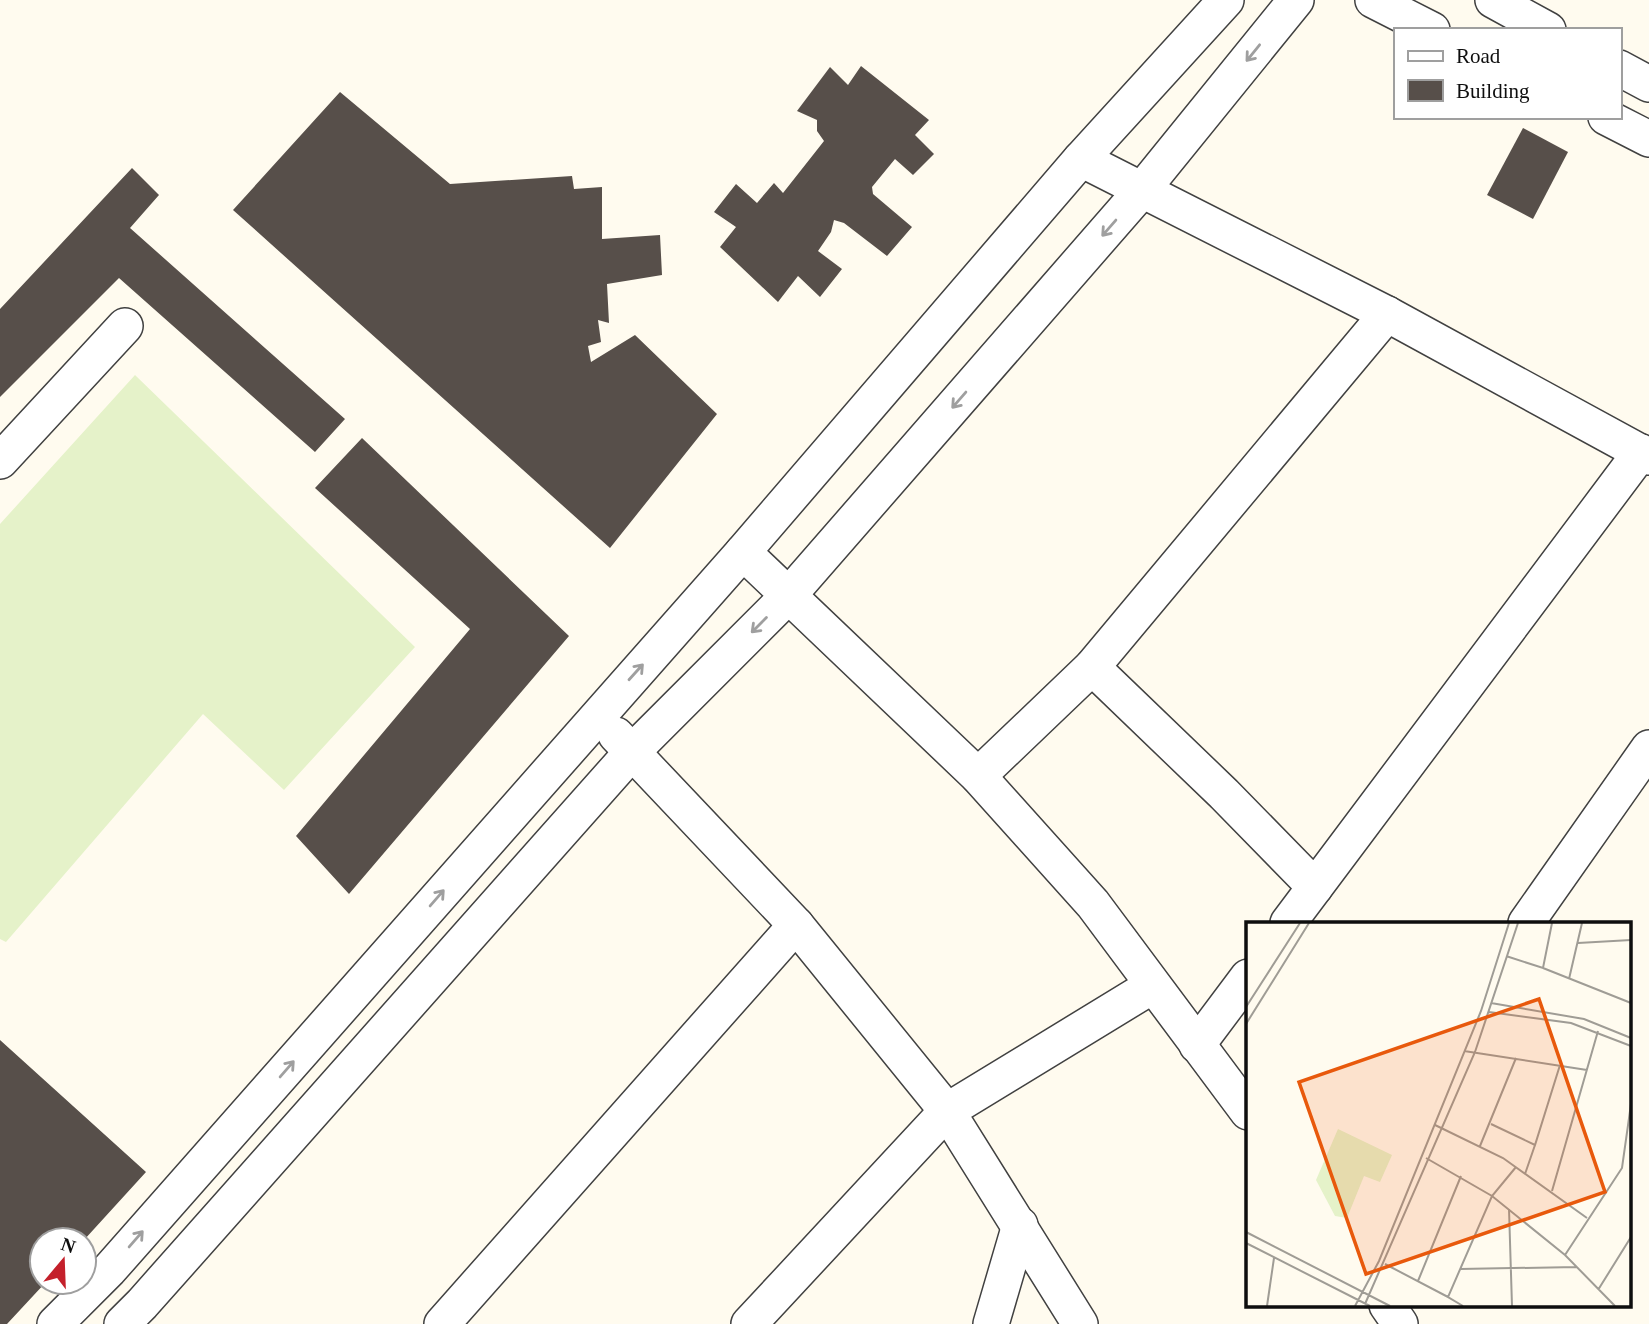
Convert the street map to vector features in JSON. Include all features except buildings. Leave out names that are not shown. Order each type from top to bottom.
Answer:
[{"type":"street","points":[[55,1324],[109,1270],[743,552],[1081,159],[1226,0]]},
{"type":"street","points":[[109,1270],[142,1318],[632,752],[788,596],[1142,190],[1296,0]]},
{"type":"street","points":[[1373,0],[1428,28]]},
{"type":"street","points":[[1493,0],[1544,28]]},
{"type":"street","points":[[1621,69],[1649,84]]},
{"type":"street","points":[[1610,119],[1649,139]]},
{"type":"street","points":[[1081,159],[1387,314],[1645,455],[1289,922]]},
{"type":"street","points":[[978,776],[1092,667],[1387,314]]},
{"type":"street","points":[[0,461],[125,326]]},
{"type":"street","points":[[743,552],[978,776],[1093,904],[1246,1109]]},
{"type":"street","points":[[1092,667],[1224,794],[1315,887]]},
{"type":"street","points":[[598,716],[796,925],[947,1111],[1080,1324]]},
{"type":"street","points":[[1527,922],[1649,748]]},
{"type":"street","points":[[442,1324],[796,925]]},
{"type":"street","points":[[1197,1045],[1246,979]]},
{"type":"street","points":[[749,1324],[947,1111],[1152,986]]},
{"type":"street","points":[[990,1324],[1020,1225]]},
{"type":"street","points":[[1388,1306],[1400,1324]]},
{"type":"green space","points":[[135,375],[415,647],[284,790],[203,714],[6,942],[0,939],[0,524]]}]
